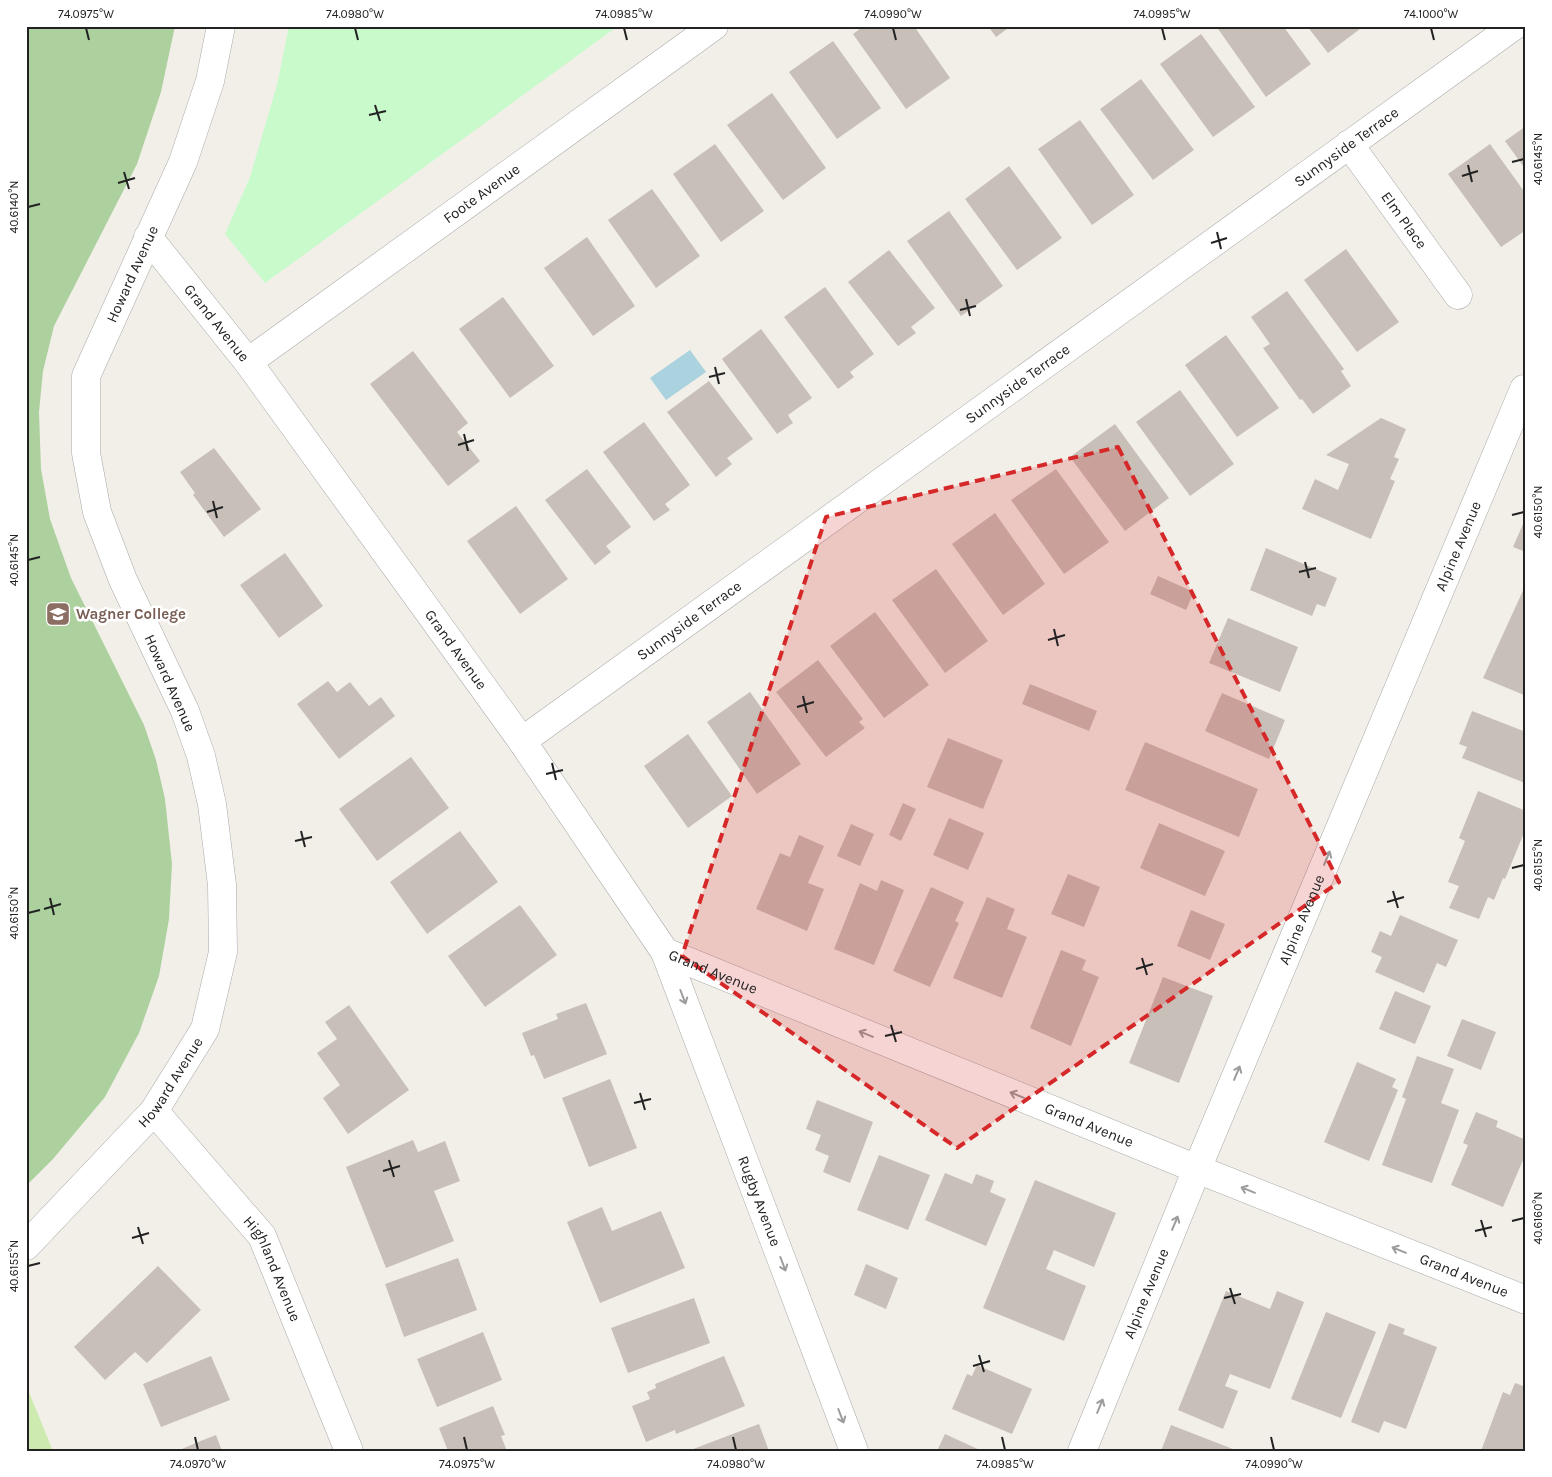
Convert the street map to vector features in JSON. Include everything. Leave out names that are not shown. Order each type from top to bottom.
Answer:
[{"type":"street","name":"Howard Avenue","points":[[26,1246],[154,1111],[205,1029],[223,952],[222,885],[212,804],[201,756],[185,711],[123,580],[97,512],[86,452],[86,376],[186,153],[210,81],[221,26]]},
{"type":"street","name":"Foote Avenue","points":[[248,362],[714,26]]},
{"type":"street","name":"Sunnyside Terrace","points":[[522,741],[1514,26]]},
{"type":"street","name":"Elm Place","points":[[1349,144],[1458,295]]},
{"type":"street","name":"Grand Avenue","points":[[148,237],[248,362],[522,741],[665,952],[1197,1169],[1526,1300]]},
{"type":"street","name":"Alpine Avenue","points":[[1082,1451],[1197,1169],[1525,389]]},
{"type":"street","name":"Rugby Avenue","points":[[665,952],[854,1451]]},
{"type":"street","name":"Highland Avenue","points":[[154,1111],[262,1236],[349,1451]]},
{"type":"highlighted area","points":[[1118,447],[1339,882],[957,1148],[682,956],[826,517]]},
{"type":"green space","name":"Wagner College","points":[[26,26],[175,26],[161,92],[137,164],[54,326],[43,371],[39,412],[41,469],[50,519],[71,578],[144,725],[156,760],[165,799],[172,864],[169,919],[159,976],[139,1033],[105,1097],[53,1159],[26,1186]]},
{"type":"green space","points":[[289,26],[618,26],[265,283],[225,234],[250,177],[277,85]]},
{"type":"green space","points":[[26,1385],[53,1451],[26,1451]]},
{"type":"water","points":[[690,350],[706,372],[666,400],[650,378]]},
{"type":"building","points":[[864,26],[914,26],[950,78],[906,109],[853,34]]},
{"type":"building","points":[[988,26],[1011,26],[996,37]]},
{"type":"building","points":[[1216,26],[1283,26],[1311,64],[1266,97]]},
{"type":"building","points":[[1307,26],[1364,26],[1328,53]]},
{"type":"building","points":[[1201,34],[1255,107],[1213,137],[1160,64]]},
{"type":"building","points":[[833,41],[881,108],[837,139],[789,72]]},
{"type":"building","points":[[1141,79],[1194,150],[1153,180],[1100,109]]},
{"type":"building","points":[[772,93],[826,168],[783,200],[727,125]]},
{"type":"building","points":[[1080,120],[1134,195],[1092,225],[1038,149]]},
{"type":"building","points":[[1526,126],[1526,170],[1505,141]]},
{"type":"building","points":[[715,144],[764,211],[721,242],[673,174]]},
{"type":"building","points":[[1490,144],[1526,194],[1526,230],[1501,247],[1448,174]]},
{"type":"building","points":[[1009,166],[1062,238],[1017,270],[965,199]]},
{"type":"building","points":[[652,189],[700,256],[656,288],[608,220]]},
{"type":"building","points":[[949,211],[1003,286],[961,316],[907,241]]},
{"type":"building","points":[[587,237],[635,306],[593,336],[544,268]]},
{"type":"building","points":[[1346,249],[1399,322],[1357,352],[1304,280]]},
{"type":"building","points":[[889,250],[935,308],[911,327],[916,333],[898,346],[848,282]]},
{"type":"building","points":[[825,287],[874,354],[850,372],[854,377],[838,389],[784,317]]},
{"type":"building","points":[[1287,291],[1344,369],[1341,371],[1351,386],[1313,414],[1302,399],[1300,400],[1263,348],[1270,344],[1251,317]]},
{"type":"building","points":[[503,297],[554,366],[510,398],[459,329]]},
{"type":"building","points":[[761,329],[812,398],[788,415],[793,423],[777,434],[722,359]]},
{"type":"building","points":[[1226,335],[1279,408],[1237,437],[1185,365]]},
{"type":"building","points":[[413,351],[468,423],[457,432],[480,461],[448,486],[370,384]]},
{"type":"building","points":[[709,381],[753,439],[727,458],[732,464],[716,477],[667,412]]},
{"type":"building","points":[[1180,390],[1234,464],[1190,496],[1136,422]]},
{"type":"building","points":[[1381,418],[1406,429],[1394,457],[1399,459],[1390,479],[1395,481],[1371,539],[1302,509],[1315,479],[1338,490],[1349,464],[1326,455]]},
{"type":"building","points":[[644,422],[690,485],[665,504],[670,510],[654,521],[603,452]]},
{"type":"building","points":[[1115,424],[1169,498],[1125,531],[1070,457]]},
{"type":"building","points":[[214,448],[261,509],[224,537],[193,495],[195,493],[180,472]]},
{"type":"building","points":[[587,469],[631,527],[606,546],[611,552],[595,565],[545,500]]},
{"type":"building","points":[[1056,469],[1109,542],[1064,574],[1011,500]]},
{"type":"building","points":[[516,506],[568,579],[520,614],[467,541]]},
{"type":"building","points":[[995,513],[1045,584],[1003,615],[952,544]]},
{"type":"building","points":[[1526,517],[1526,552],[1513,547]]},
{"type":"building","points":[[1266,548],[1337,578],[1325,607],[1317,604],[1312,616],[1250,590]]},
{"type":"building","points":[[285,553],[323,606],[279,638],[240,585]]},
{"type":"building","points":[[936,569],[988,641],[945,673],[892,600]]},
{"type":"building","points":[[1158,576],[1194,592],[1186,610],[1150,594]]},
{"type":"building","points":[[1526,584],[1526,690],[1524,695],[1483,678]]},
{"type":"building","points":[[875,612],[929,685],[884,718],[830,646]]},
{"type":"building","points":[[1228,618],[1298,647],[1280,692],[1209,663]]},
{"type":"building","points":[[818,660],[863,719],[859,722],[865,728],[826,757],[776,692]]},
{"type":"building","points":[[328,681],[337,692],[350,682],[369,706],[381,697],[395,716],[339,759],[297,704]]},
{"type":"building","points":[[1030,684],[1097,711],[1089,731],[1022,704]]},
{"type":"building","points":[[750,692],[801,764],[757,794],[707,722]]},
{"type":"building","points":[[1222,693],[1285,720],[1269,759],[1205,731]]},
{"type":"building","points":[[1472,711],[1526,732],[1525,783],[1462,758],[1467,747],[1459,744]]},
{"type":"building","points":[[688,734],[732,796],[688,828],[644,766]]},
{"type":"building","points":[[948,738],[1003,760],[983,809],[927,787]]},
{"type":"building","points":[[1145,742],[1258,789],[1239,837],[1125,790]]},
{"type":"building","points":[[411,757],[449,808],[377,861],[339,809]]},
{"type":"building","points":[[1478,791],[1526,811],[1526,828],[1505,879],[1503,878],[1494,900],[1488,897],[1479,919],[1449,908],[1459,886],[1448,882],[1465,841],[1459,838]]},
{"type":"building","points":[[903,803],[916,809],[901,841],[889,835]]},
{"type":"building","points":[[949,818],[984,833],[968,870],[933,855]]},
{"type":"building","points":[[1159,823],[1225,851],[1205,896],[1140,868]]},
{"type":"building","points":[[851,824],[874,834],[860,866],[837,856]]},
{"type":"building","points":[[460,831],[498,882],[427,934],[390,882]]},
{"type":"building","points":[[799,835],[824,846],[808,883],[824,889],[807,931],[756,909],[780,853],[790,857]]},
{"type":"building","points":[[1068,874],[1100,887],[1084,927],[1051,914]]},
{"type":"building","points":[[881,880],[904,890],[874,965],[834,949],[860,883],[877,891]]},
{"type":"building","points":[[931,887],[964,902],[955,921],[959,923],[930,987],[893,971]]},
{"type":"building","points":[[987,897],[1015,909],[1007,929],[1027,937],[1002,998],[953,978]]},
{"type":"building","points":[[520,905],[557,955],[485,1007],[448,956]]},
{"type":"building","points":[[1191,910],[1225,924],[1210,960],[1177,946]]},
{"type":"building","points":[[1400,915],[1458,940],[1446,967],[1437,963],[1424,993],[1375,972],[1382,957],[1371,952],[1380,931],[1391,936]]},
{"type":"building","points":[[1061,950],[1086,960],[1082,970],[1099,977],[1071,1046],[1030,1028]]},
{"type":"building","points":[[1163,977],[1213,996],[1179,1083],[1129,1063]]},
{"type":"building","points":[[1395,991],[1431,1006],[1415,1044],[1379,1029]]},
{"type":"building","points":[[586,1003],[607,1054],[544,1079],[534,1055],[531,1056],[522,1033],[558,1019],[556,1014]]},
{"type":"building","points":[[349,1005],[409,1090],[348,1134],[323,1098],[340,1085],[317,1053],[337,1039],[325,1022]]},
{"type":"building","points":[[1462,1019],[1496,1032],[1481,1070],[1447,1056]]},
{"type":"building","points":[[1417,1056],[1454,1069],[1441,1103],[1459,1110],[1432,1183],[1382,1165],[1406,1099],[1402,1097]]},
{"type":"building","points":[[1357,1062],[1396,1079],[1392,1087],[1398,1090],[1369,1161],[1324,1142]]},
{"type":"building","points":[[610,1079],[637,1148],[589,1167],[562,1098]]},
{"type":"building","points":[[817,1100],[873,1122],[850,1183],[823,1172],[829,1156],[815,1150],[821,1135],[806,1129]]},
{"type":"building","points":[[1476,1112],[1498,1121],[1496,1127],[1526,1140],[1526,1153],[1503,1207],[1451,1185],[1468,1145],[1463,1143]]},
{"type":"building","points":[[413,1140],[418,1152],[445,1141],[460,1181],[434,1191],[454,1241],[386,1268],[346,1167]]},
{"type":"building","points":[[879,1155],[930,1175],[908,1230],[857,1210]]},
{"type":"building","points":[[945,1173],[972,1184],[976,1174],[994,1181],[990,1192],[1006,1199],[986,1246],[925,1220]]},
{"type":"building","points":[[1035,1180],[1116,1213],[1094,1267],[1054,1250],[1046,1269],[1086,1286],[1064,1341],[983,1308]]},
{"type":"building","points":[[602,1207],[612,1231],[661,1211],[685,1268],[600,1303],[567,1222]]},
{"type":"building","points":[[458,1258],[477,1310],[404,1337],[385,1284]]},
{"type":"building","points":[[866,1264],[898,1278],[886,1309],[854,1295]]},
{"type":"building","points":[[158,1266],[201,1310],[147,1363],[135,1352],[105,1380],[74,1347]]},
{"type":"building","points":[[1226,1291],[1270,1309],[1277,1291],[1304,1302],[1270,1389],[1230,1374],[1225,1386],[1238,1391],[1223,1429],[1178,1410]]},
{"type":"building","points":[[694,1298],[710,1343],[628,1373],[611,1328]]},
{"type":"building","points":[[1326,1312],[1376,1332],[1341,1418],[1291,1399]]},
{"type":"building","points":[[1389,1323],[1405,1329],[1403,1334],[1437,1347],[1406,1429],[1384,1421],[1379,1433],[1351,1422]]},
{"type":"building","points":[[483,1332],[502,1380],[437,1407],[417,1359]]},
{"type":"building","points":[[211,1356],[230,1400],[161,1427],[143,1384]]},
{"type":"building","points":[[724,1356],[745,1406],[676,1434],[675,1430],[646,1442],[632,1406],[650,1399],[647,1392],[656,1388],[655,1384]]},
{"type":"building","points":[[977,1365],[1032,1389],[1012,1434],[952,1409],[967,1374],[972,1376]]},
{"type":"building","points":[[1515,1383],[1526,1387],[1526,1451],[1481,1451],[1503,1392],[1510,1395]]},
{"type":"building","points":[[493,1406],[505,1435],[501,1436],[507,1451],[448,1451],[439,1428]]},
{"type":"building","points":[[759,1424],[769,1451],[688,1451]]},
{"type":"building","points":[[1171,1425],[1238,1451],[1161,1451]]},
{"type":"building","points":[[945,1434],[982,1451],[937,1451]]},
{"type":"building","points":[[216,1435],[222,1451],[177,1451],[203,1440]]},
{"type":"place","name":"Wagner College","points":[[58,614]]}]
